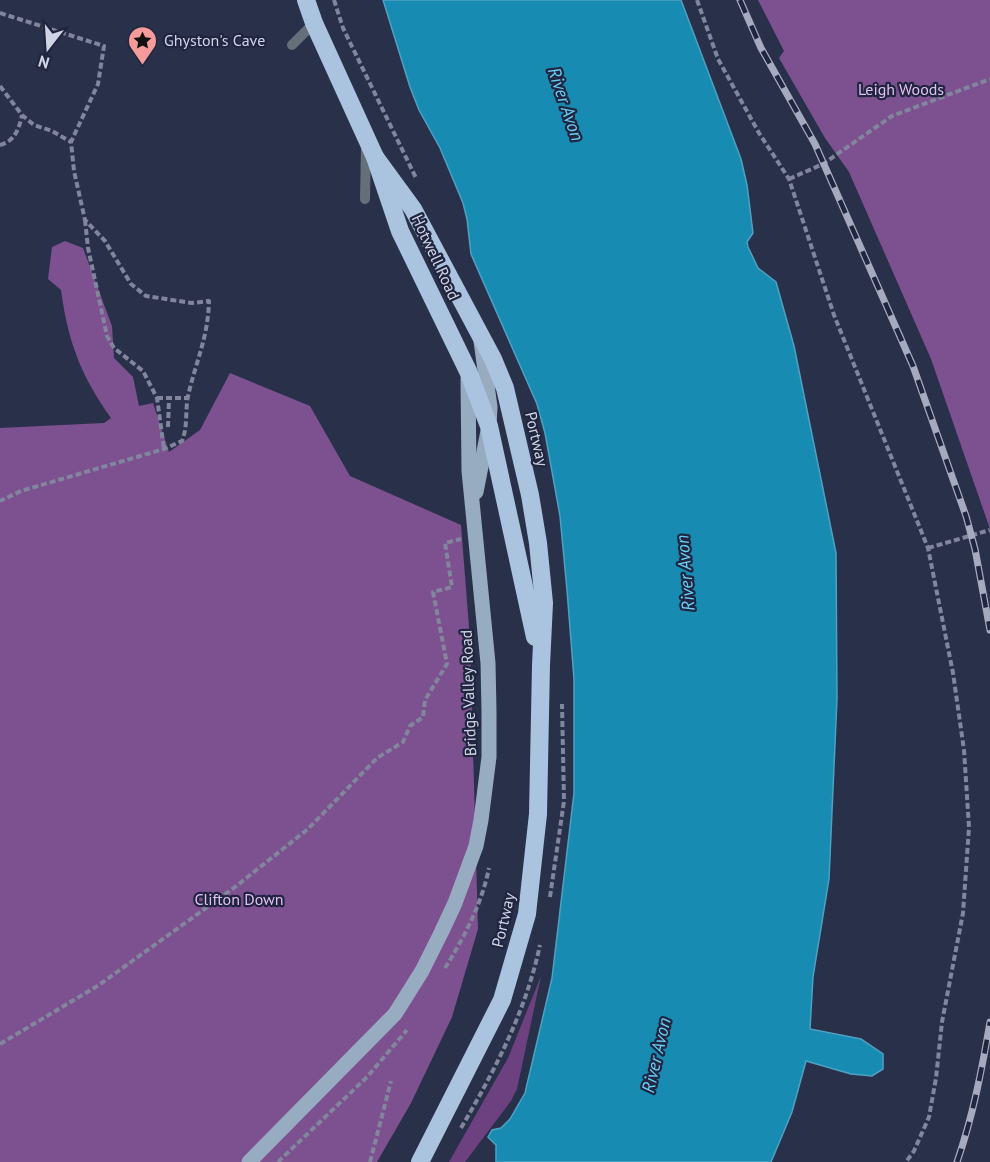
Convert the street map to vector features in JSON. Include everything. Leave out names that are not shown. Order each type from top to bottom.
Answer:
[{"type":"highway","name":"Hotwell Road","points":[[306,0],[366,139],[375,156],[413,209],[480,335]]},
{"type":"highway","name":"Hotwell Road","points":[[375,156],[400,231],[468,371]]},
{"type":"highway","name":"Portway","points":[[420,1162],[502,1000],[526,914],[538,814],[544,603],[530,495],[505,388],[480,335]]},
{"type":"highway","name":"Portway","points":[[468,371],[489,426],[541,665]]},
{"type":"main road","name":"Bridge Valley Road","points":[[473,503],[489,426],[490,407],[480,335]]},
{"type":"main road","name":"Bridge Valley Road","points":[[249,1162],[395,1014],[422,971],[466,875],[481,820],[489,757],[488,663],[469,471],[468,371]]},
{"type":"lane","points":[[292,45],[314,23]]},
{"type":"lane","points":[[365,199],[366,139]]},
{"type":"path","points":[[697,0],[718,59],[759,133],[789,179],[834,315],[928,548],[955,684],[964,750],[969,827],[963,914],[942,1022],[929,1117],[914,1151],[906,1162]]},
{"type":"path","points":[[0,13],[104,46],[98,84],[71,142],[74,171],[107,336],[114,348],[143,370],[157,398],[164,449]]},
{"type":"path","points":[[789,179],[823,164],[892,116],[990,79]]},
{"type":"path","points":[[0,86],[22,115],[34,125],[52,131],[71,142]]},
{"type":"path","points":[[0,145],[8,143],[19,130],[22,115]]},
{"type":"path","points":[[0,501],[21,491],[164,449],[182,441],[186,432],[188,398],[206,336],[209,301],[192,303],[146,296],[131,284],[105,242],[85,220]]},
{"type":"path","points":[[157,398],[188,398]]},
{"type":"path","points":[[168,427],[169,399]]},
{"type":"path","points":[[928,548],[990,530]]},
{"type":"path","points":[[0,1044],[99,985],[235,888],[308,829],[377,758],[404,742],[410,726],[423,717],[425,700],[447,664],[433,592],[452,587],[445,543]]},
{"type":"path","points":[[444,971],[486,883],[490,862]]},
{"type":"path","points":[[278,1162],[367,1077],[410,1026]]},
{"type":"path","points":[[370,1162],[391,1081]]},
{"type":"shaded area","points":[[541,976],[517,1089],[511,1101],[465,1162],[449,1162],[508,1058]]},
{"type":"green space","name":"Leigh Woods","points":[[758,0],[990,0],[990,529],[931,359],[849,172],[825,138],[779,58],[784,51]]},
{"type":"green space","name":"Clifton Down","points":[[65,241],[83,248],[112,326],[114,358],[133,377],[139,406],[153,403],[169,452],[200,430],[230,373],[310,406],[350,476],[461,525],[470,640],[478,929],[452,1017],[411,1103],[377,1162],[0,1162],[0,428],[104,423],[111,418],[77,358],[61,290],[48,279],[52,247]]},
{"type":"water","name":"River Avon","points":[[383,0],[681,0],[741,159],[753,233],[747,242],[748,247],[758,268],[776,282],[794,346],[836,553],[837,699],[829,879],[813,977],[810,1029],[861,1039],[883,1054],[883,1069],[872,1076],[851,1074],[806,1061],[792,1112],[771,1162],[496,1162],[496,1145],[488,1137],[492,1130],[501,1128],[510,1119],[525,1093],[552,978],[574,793],[574,679],[560,516],[545,433],[537,404],[471,254],[463,203],[440,148],[419,110]]},
{"type":"railway","points":[[740,0],[761,48],[815,144],[913,366],[966,516],[975,549],[990,630]]},
{"type":"railway","points":[[957,1162],[968,1127],[990,1022]]},
{"type":"place","name":"Ghyston's Cave","points":[[143,66]]}]
